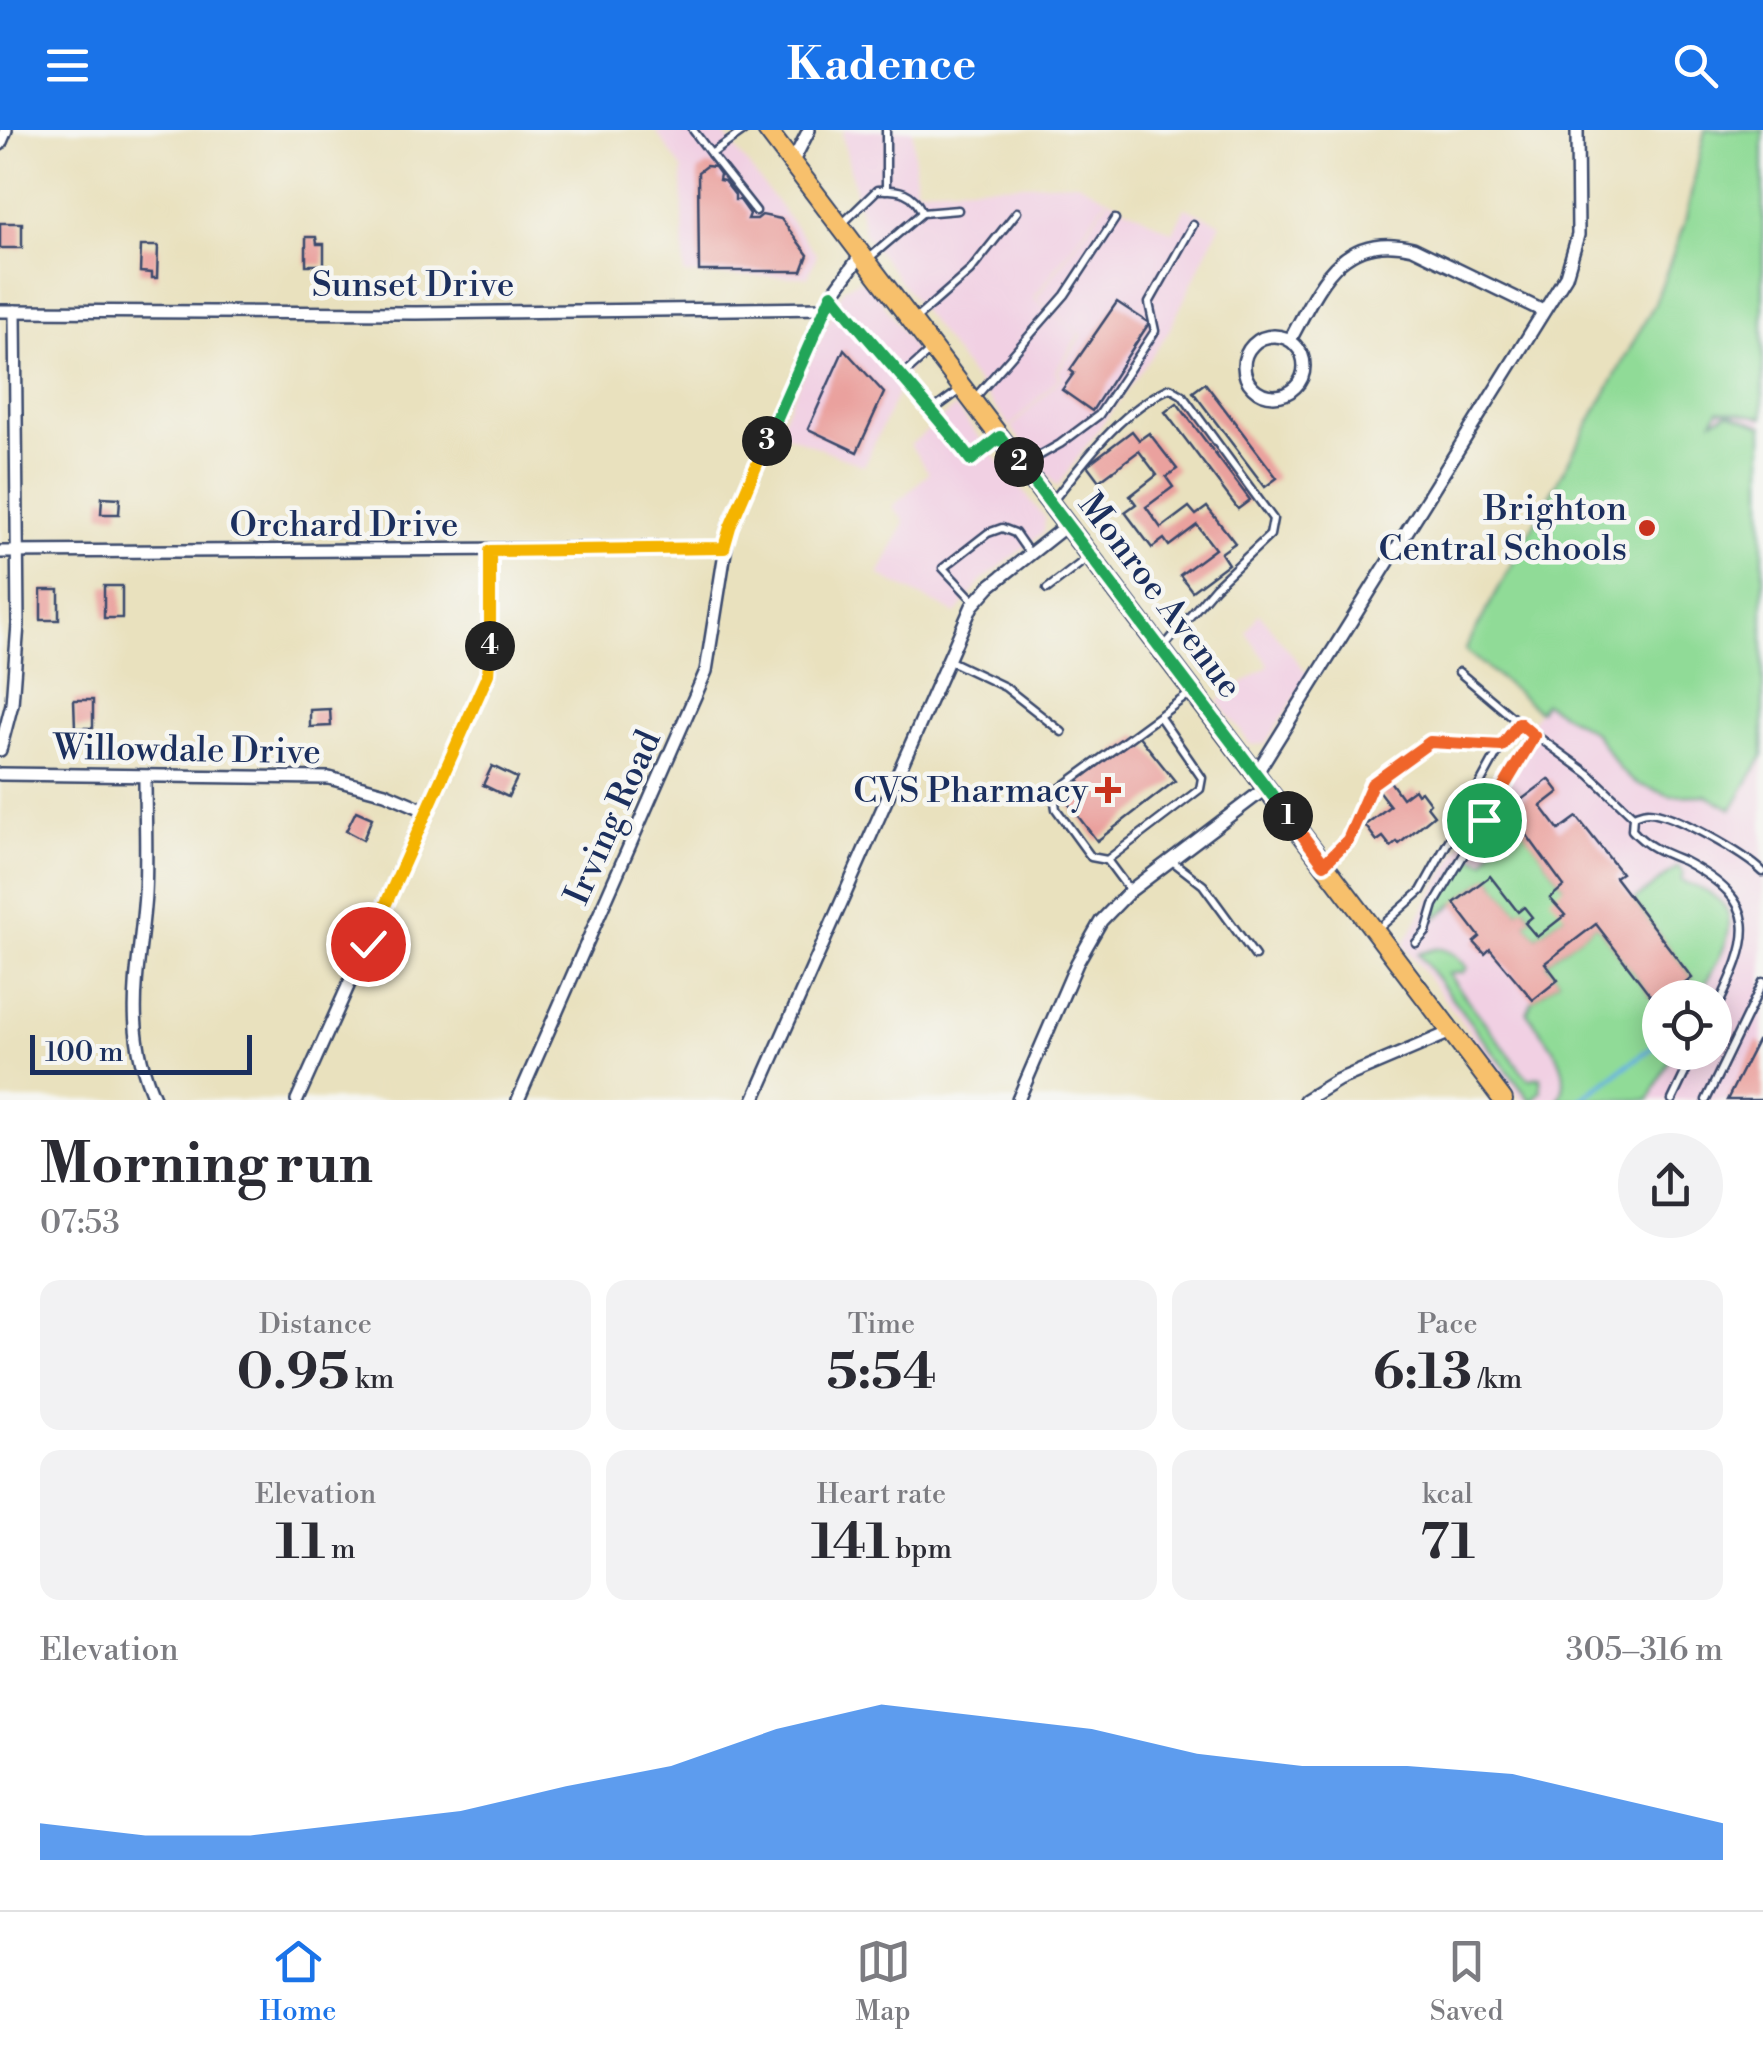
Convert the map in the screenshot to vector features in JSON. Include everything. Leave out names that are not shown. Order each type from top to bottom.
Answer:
[{"type":"main road","name":"Monroe Avenue","points":[[767,130],[1503,1100]]},
{"type":"street","points":[[0,144],[6,130]]},
{"type":"street","points":[[792,163],[808,130]]},
{"type":"street","points":[[1018,1100],[1086,944],[1130,892],[1261,781],[1566,276],[1578,235],[1576,130]]},
{"type":"street","points":[[1290,340],[1330,272],[1349,254],[1379,245],[1413,248],[1543,311]]},
{"type":"street","points":[[724,548],[825,308],[832,294],[864,258]]},
{"type":"street","name":"Sunset Drive","points":[[0,311],[416,313],[825,308]]},
{"type":"street","points":[[0,750],[15,676],[15,311]]},
{"type":"street","points":[[1272,336],[1290,340],[1302,356],[1302,376],[1288,392],[1259,392],[1246,378],[1248,350],[1254,343],[1272,336]]},
{"type":"street","points":[[754,1100],[975,602],[1067,525]]},
{"type":"street","name":"Orchard Drive","points":[[0,552],[724,548]]},
{"type":"street","name":"Irving Road","points":[[518,1100],[706,671],[724,548]]},
{"type":"street","points":[[297,1100],[490,667],[490,551]]},
{"type":"street","name":"Willowdale Drive","points":[[0,774],[329,778],[385,792],[427,810]]},
{"type":"street","points":[[145,777],[145,891],[133,996],[142,1060],[155,1100]]},
{"type":"street","points":[[1305,1100],[1338,1080],[1452,1032]]},
{"type":"lane","points":[[693,130],[756,211]]},
{"type":"lane","points":[[711,154],[744,130]]},
{"type":"lane","points":[[886,130],[886,190]]},
{"type":"lane","points":[[839,226],[877,190],[906,192],[919,204],[922,213]]},
{"type":"lane","points":[[864,258],[922,213],[958,210]]},
{"type":"lane","points":[[912,322],[970,271],[1018,212]]},
{"type":"lane","points":[[933,410],[968,394],[1065,295],[1115,219]]},
{"type":"lane","points":[[1022,466],[1098,415],[1155,331],[1148,303],[1193,224]]},
{"type":"lane","points":[[832,294],[971,460],[1000,437]]},
{"type":"lane","points":[[902,376],[933,348]]},
{"type":"lane","points":[[1051,504],[1099,443],[1150,397],[1170,388],[1182,394],[1274,519],[1274,527],[1215,587],[1162,650]]},
{"type":"lane","points":[[975,602],[943,568],[988,533],[1002,528],[1015,533],[1030,554]]},
{"type":"lane","points":[[1047,589],[1090,556]]},
{"type":"lane","points":[[947,660],[1005,687],[1062,732]]},
{"type":"lane","points":[[1459,672],[1534,736],[1588,774],[1633,816]]},
{"type":"lane","points":[[1130,892],[1107,860],[1092,857],[1056,808],[1054,796],[1193,691]]},
{"type":"lane","points":[[1107,860],[1202,784],[1202,778],[1159,716]]},
{"type":"lane","points":[[1375,932],[1421,891],[1502,746],[1519,723]]},
{"type":"lane","points":[[1416,942],[1426,932],[1434,905],[1534,736]]},
{"type":"lane","points":[[1324,864],[1348,840],[1372,784],[1430,742],[1502,746]]},
{"type":"lane","points":[[1633,816],[1644,812],[1660,814],[1730,848],[1763,872]]},
{"type":"lane","points":[[1633,816],[1632,830],[1645,845],[1719,876],[1739,893],[1749,912],[1750,937],[1730,980]]},
{"type":"lane","points":[[1171,860],[1204,885],[1255,956]]},
{"type":"lane","points":[[1706,1100],[1763,982]]},
{"type":"lane","points":[[1672,1100],[1686,1070]]},
{"type":"shaded area","points":[[655,130],[721,130],[817,255],[808,277],[684,275],[682,169]]},
{"type":"shaded area","points":[[845,130],[913,130],[916,188],[1077,182],[1108,198],[1034,298],[1080,334],[1056,371],[1060,377],[1010,427],[865,235],[842,134]]},
{"type":"shaded area","name":"Brighton Central Schools","points":[[1705,130],[1763,130],[1763,1100],[1521,1100],[1403,945],[1538,711],[1465,650],[1655,303],[1685,222]]},
{"type":"shaded area","points":[[1109,199],[1173,232],[1185,207],[1221,223],[1168,333],[1057,487],[1011,428],[1062,377],[1058,371],[1082,335],[1036,298]]},
{"type":"shaded area","points":[[859,280],[873,287],[916,353],[864,466],[777,431],[843,289]]},
{"type":"shaded area","points":[[955,407],[1045,518],[1044,532],[982,581],[956,614],[879,575],[905,522],[892,507],[929,473],[910,445]]},
{"type":"shaded area","points":[[1259,613],[1309,676],[1265,744],[1251,745],[1218,701],[1269,665],[1246,633]]},
{"type":"green space","points":[[1705,130],[1763,130],[1763,417],[1719,410],[1713,420],[1728,413],[1763,426],[1763,756],[1732,809],[1706,795],[1671,796],[1635,783],[1621,771],[1595,733],[1544,703],[1539,711],[1465,650],[1655,303],[1685,222]]},
{"type":"green space","points":[[1512,813],[1564,886],[1565,915],[1537,937],[1525,923],[1532,917],[1525,908],[1518,912],[1490,876],[1436,918],[1437,908],[1468,854],[1485,861]]},
{"type":"green space","points":[[1678,867],[1683,873],[1681,881],[1716,898],[1725,908],[1728,933],[1707,980],[1689,980],[1692,978],[1633,901]]},
{"type":"green space","points":[[1596,924],[1642,984],[1642,1070],[1664,1070],[1649,1100],[1558,1100],[1563,1089],[1561,1065],[1527,1013],[1533,1000],[1558,980],[1545,963]]},
{"type":"green space","points":[[1437,948],[1454,955],[1467,967],[1464,972],[1448,974],[1528,1079],[1540,1077],[1541,1091],[1533,1100],[1418,954]]},
{"type":"building","points":[[706,166],[715,167],[719,180],[724,181],[735,200],[740,200],[750,214],[748,219],[762,215],[781,219],[808,255],[802,271],[699,271],[698,172]]},
{"type":"building","points":[[0,223],[22,223],[22,248],[0,248]]},
{"type":"building","points":[[306,237],[316,237],[317,244],[324,244],[324,265],[306,265]]},
{"type":"building","points":[[141,246],[158,246],[157,278],[152,278],[152,273],[140,272]]},
{"type":"building","points":[[1117,302],[1149,323],[1092,411],[1062,390],[1074,373],[1070,370]]},
{"type":"building","points":[[844,349],[884,393],[857,452],[808,429]]},
{"type":"building","points":[[1205,383],[1277,478],[1265,487],[1193,392]]},
{"type":"building","points":[[1177,403],[1250,500],[1238,509],[1165,412]]},
{"type":"building","points":[[1132,431],[1139,440],[1149,433],[1177,469],[1166,477],[1173,487],[1146,507],[1161,528],[1189,507],[1196,515],[1207,507],[1235,543],[1221,553],[1228,564],[1192,591],[1180,575],[1215,549],[1197,525],[1169,546],[1164,539],[1152,548],[1125,512],[1136,504],[1130,496],[1157,475],[1139,451],[1099,481],[1087,465]]},
{"type":"building","points":[[102,497],[120,498],[119,514],[101,514]]},
{"type":"building","points":[[104,586],[122,586],[122,618],[104,618]]},
{"type":"building","points":[[41,590],[59,590],[59,620],[41,620]]},
{"type":"building","points":[[74,700],[93,700],[93,728],[75,728]]},
{"type":"building","points":[[330,709],[331,726],[310,727],[310,710]]},
{"type":"building","name":"CVS Pharmacy","points":[[1138,735],[1175,781],[1097,841],[1061,794]]},
{"type":"building","points":[[492,766],[517,778],[508,797],[483,785]]},
{"type":"building","points":[[1549,779],[1559,792],[1541,806],[1559,830],[1577,817],[1621,873],[1615,877],[1692,978],[1642,980],[1642,984],[1596,924],[1545,963],[1558,980],[1533,1000],[1490,949],[1485,954],[1474,942],[1480,937],[1454,903],[1490,876],[1518,912],[1524,907],[1532,917],[1525,923],[1537,937],[1565,915],[1550,898],[1564,886],[1518,823],[1527,817],[1517,803]]},
{"type":"building","points":[[1389,780],[1402,798],[1414,789],[1417,794],[1421,791],[1434,815],[1391,847],[1383,837],[1377,841],[1365,825],[1390,806],[1377,789]]},
{"type":"building","points":[[356,811],[372,818],[363,840],[346,831]]},
{"type":"building","points":[[1757,1041],[1763,1044],[1763,1100],[1727,1100]]},
{"type":"waterway","points":[[1580,1100],[1642,1054]]},
{"type":"place","name":"Brighton Central Schools","points":[[1647,528]]},
{"type":"place","name":"CVS Pharmacy","points":[[1108,790]]},
{"type":"route","points":[[368,944],[490,667],[490,551],[724,548],[832,294],[885,361],[918,392],[971,460],[1000,437],[1324,864],[1348,840],[1372,784],[1430,742],[1502,746],[1519,723],[1534,736],[1484,820]]}]
